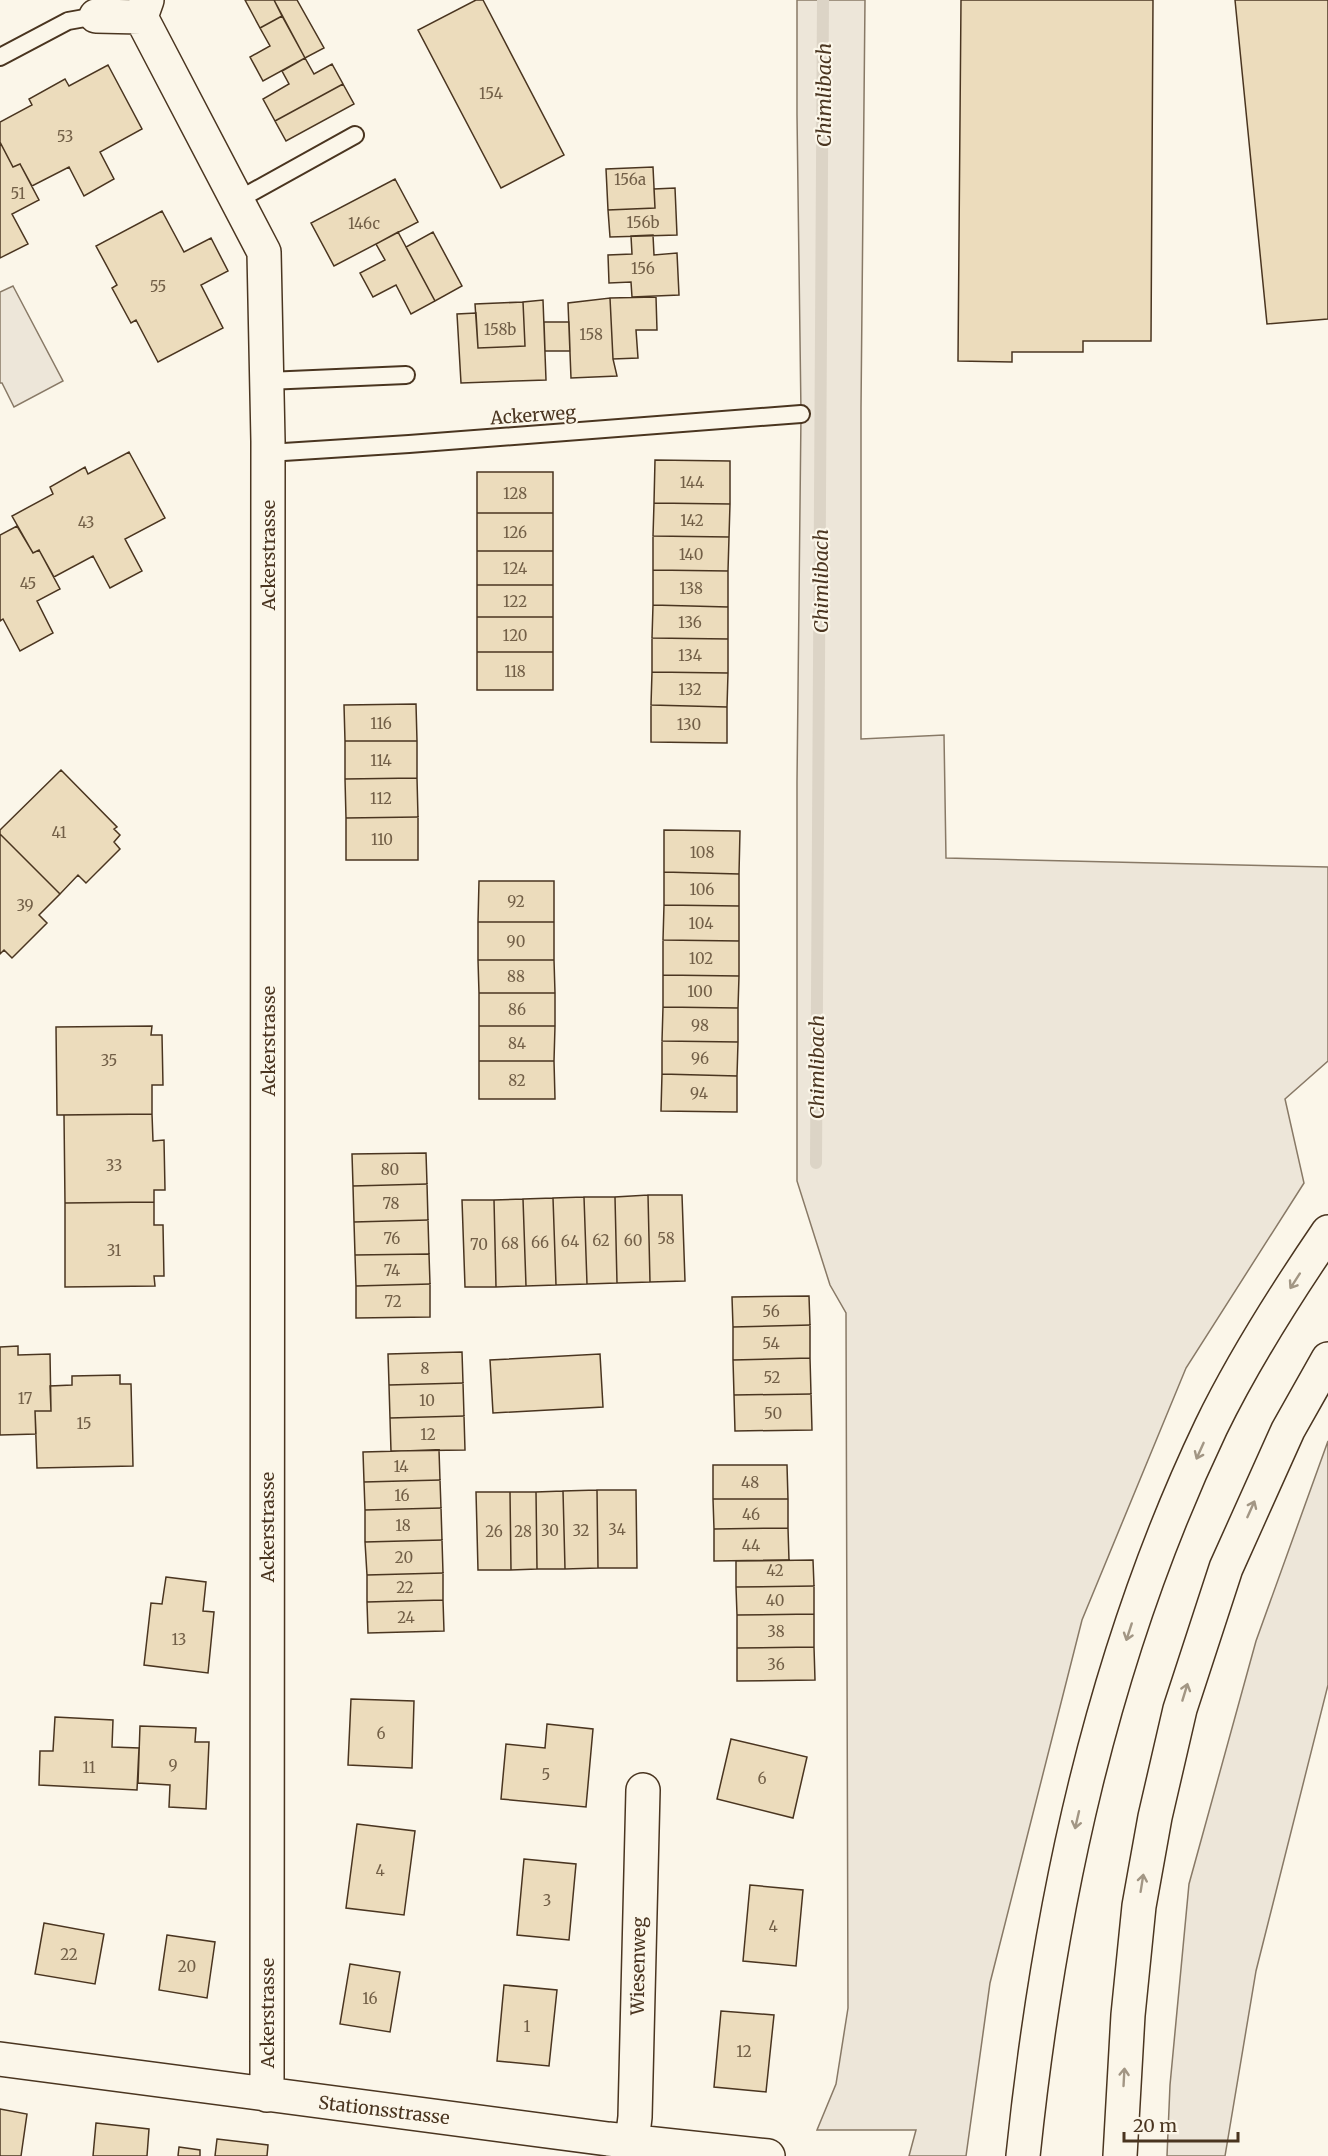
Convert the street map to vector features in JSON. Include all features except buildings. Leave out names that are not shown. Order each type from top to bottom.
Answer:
[{"type":"main road","name":"Ackerstrasse","points":[[96,16],[144,9],[264,252],[268,453],[267,2095]]},
{"type":"main road","points":[[1023,2156],[1036,2040],[1070,1849],[1117,1667],[1141,1595],[1176,1506],[1212,1426],[1288,1291],[1328,1232]]},
{"type":"main road","points":[[1120,2156],[1128,2015],[1139,1905],[1155,1817],[1180,1709],[1226,1568],[1288,1430],[1328,1359]]},
{"type":"main road","name":"Wiesenweg","points":[[615,2145],[635,2117],[643,1790]]},
{"type":"main road","name":"Stationsstrasse","points":[[0,2059],[615,2145],[768,2156]]},
{"type":"lane","points":[[0,57],[68,21],[96,16]]},
{"type":"lane","points":[[238,201],[355,135]]},
{"type":"lane","points":[[267,381],[406,375]]},
{"type":"lane","name":"Ackerweg","points":[[268,453],[801,414]]},
{"type":"shaded area","points":[[797,0],[865,0],[861,739],[944,735],[946,858],[1328,867],[1328,1061],[1285,1099],[1304,1183],[1186,1368],[1082,1620],[990,1983],[966,2156],[909,2156],[916,2130],[817,2130],[836,2084],[848,2008],[846,1313],[830,1285],[797,1181],[797,782],[801,414]]},
{"type":"shaded area","points":[[13,286],[63,381],[14,407],[0,383],[0,292]]},
{"type":"shaded area","points":[[1328,1441],[1328,1685],[1256,1971],[1225,2156],[1167,2156],[1170,2085],[1189,1884],[1256,1641]]},
{"type":"waterway","name":"Chimlibach","points":[[816,1163],[823,0]]}]
